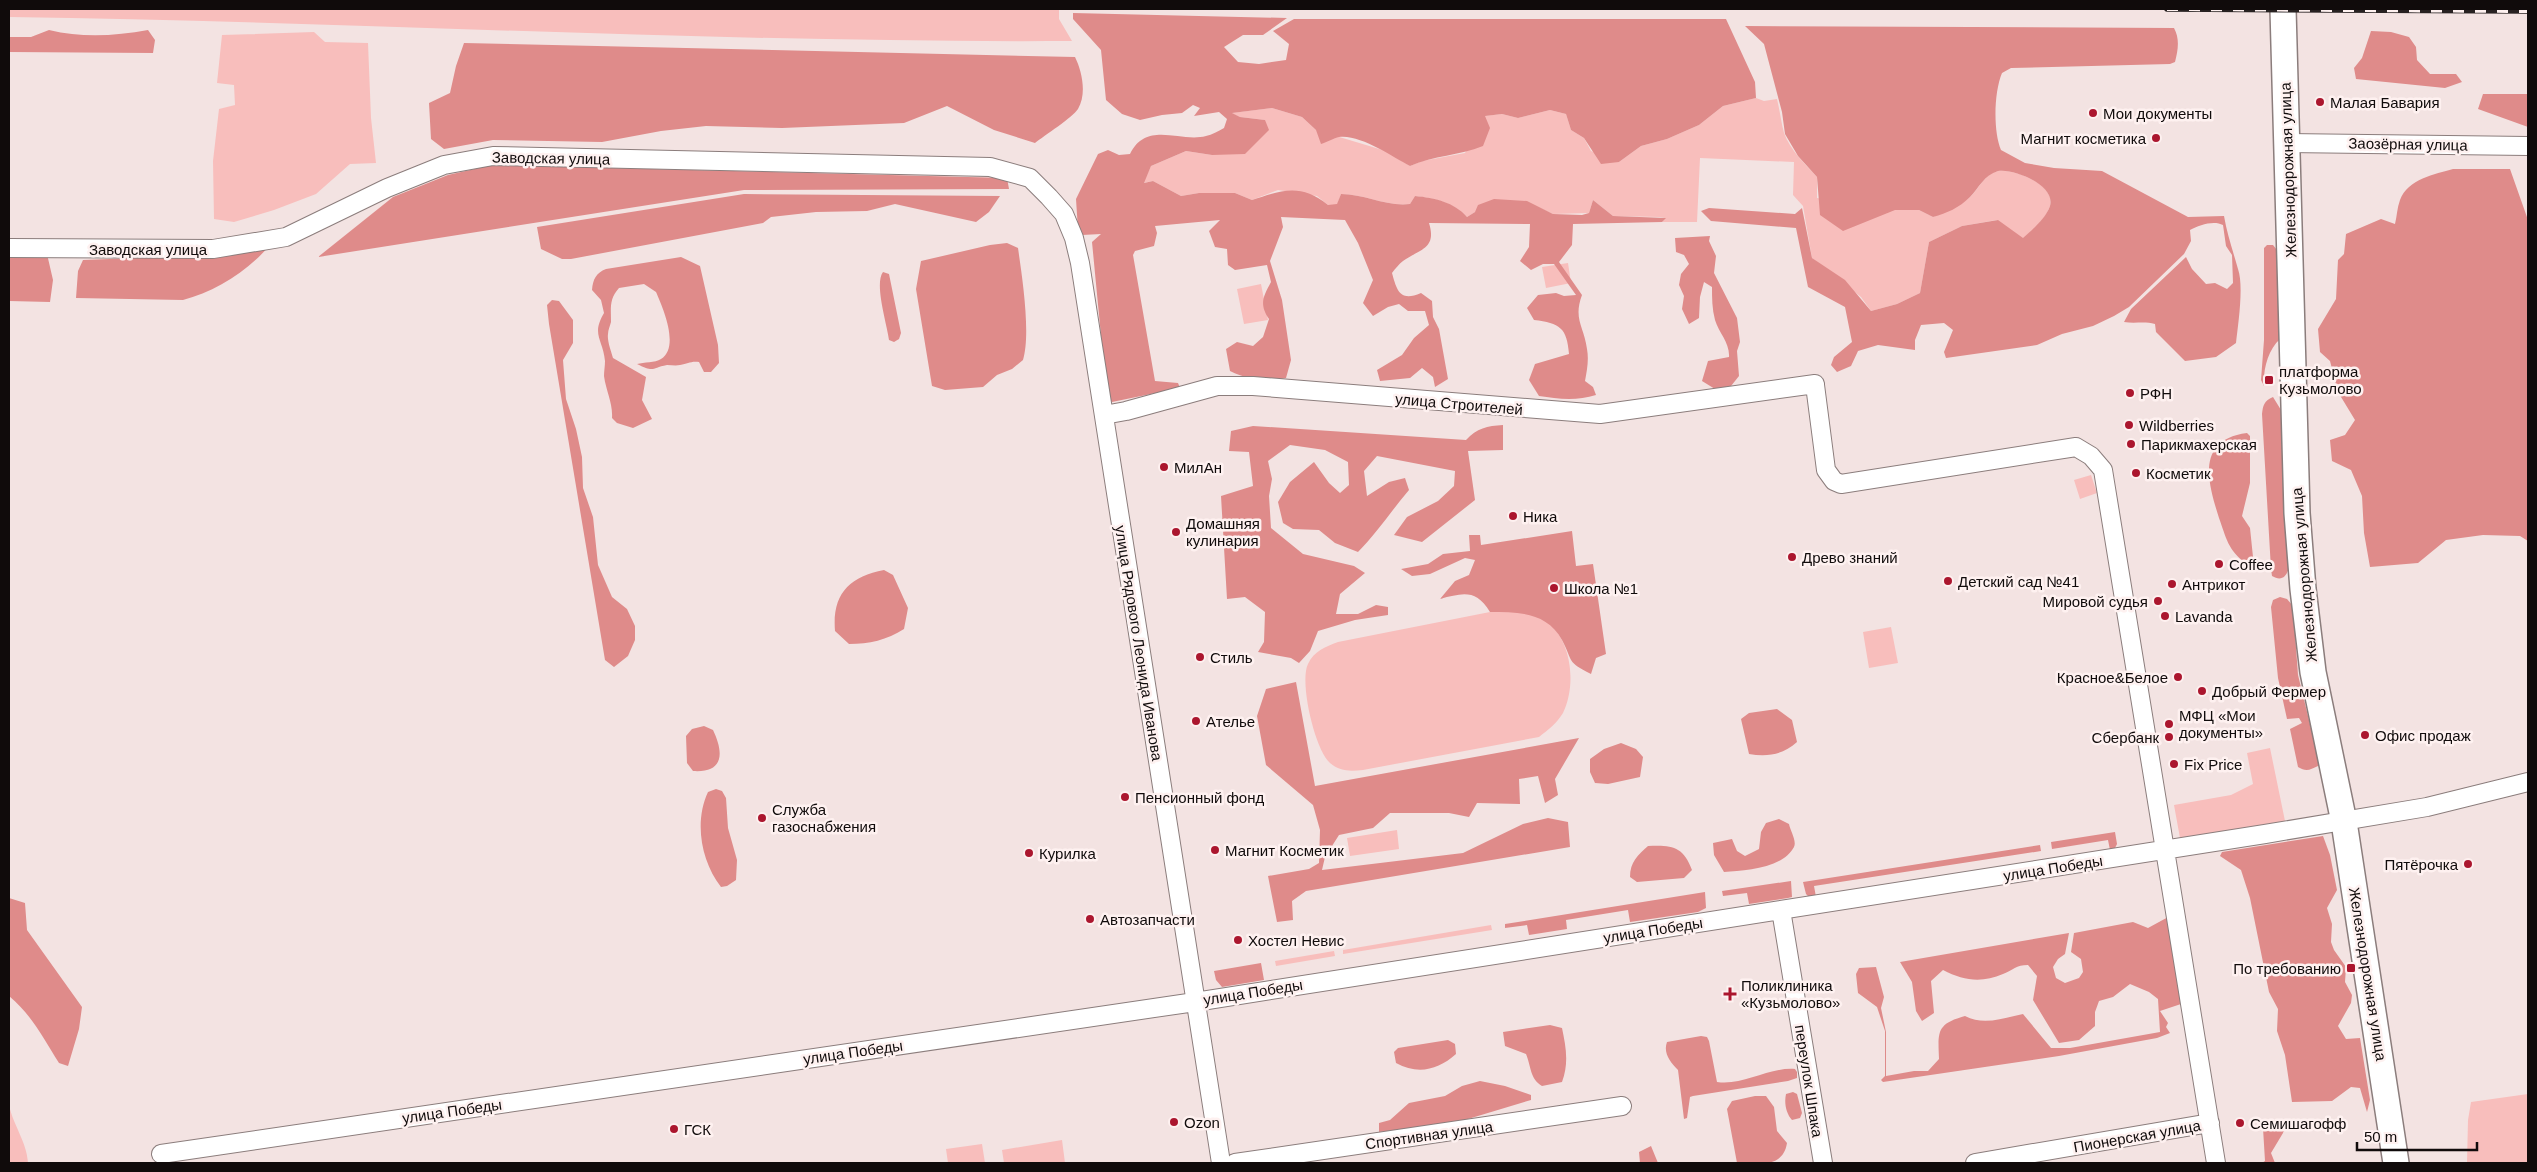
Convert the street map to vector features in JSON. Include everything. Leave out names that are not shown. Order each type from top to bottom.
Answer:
[{"type":"main road","name":"Железнодорожная улица","points":[[2283,9],[2297,513],[2303,589],[2313,672],[2344,822],[2396,1163]]},
{"type":"street","name":"Заозёрная улица","points":[[2287,143],[2528,146]]},
{"type":"street","name":"Заводская улица","points":[[9,248],[214,249],[286,237],[387,188],[444,165],[493,156],[990,168]]},
{"type":"street","name":"улица Рядового Леонида Иванова","points":[[990,168],[1030,178],[1064,214],[1074,238],[1080,263],[1221,1163]]},
{"type":"street","name":"улица Строителей","points":[[1104,415],[1218,386],[1253,386],[1600,414],[1815,384],[1826,470],[1834,481],[1850,484],[2076,447],[2091,456],[2103,470],[2166,850]]},
{"type":"street","name":"улица Победы","points":[[161,1154],[1195,1002],[2166,850],[2344,822],[2435,805],[2528,782]]},
{"type":"street","points":[[2166,850],[2216,1163]]},
{"type":"street","name":"переулок Шпака","points":[[1781,910],[1823,1163]]},
{"type":"street","name":"Спортивная улица","points":[[1235,1163],[1622,1106]]},
{"type":"street","name":"Пионерская улица","points":[[1974,1163],[2210,1124]]},
{"type":"shaded area","points":[[9,9],[1059,9],[1059,19],[1072,41],[939,41],[673,36],[275,23],[9,17]]},
{"type":"shaded area","points":[[1073,13],[1287,18],[1263,35],[1243,35],[1224,47],[1238,62],[1259,64],[1286,60],[1289,44],[1273,31],[1294,19],[1726,19],[1755,82],[1756,98],[1723,106],[1699,125],[1667,139],[1641,146],[1619,162],[1601,164],[1584,138],[1571,130],[1566,114],[1550,110],[1518,118],[1502,114],[1485,116],[1490,128],[1483,146],[1410,166],[1357,139],[1339,137],[1321,144],[1316,130],[1302,117],[1272,108],[1232,113],[1240,117],[1265,120],[1269,130],[1245,154],[1212,155],[1186,151],[1151,166],[1144,183],[1153,181],[1181,196],[1199,193],[1235,193],[1252,200],[1282,191],[1300,191],[1318,198],[1328,205],[1337,204],[1341,194],[1393,204],[1410,204],[1415,196],[1450,204],[1467,217],[1475,212],[1478,205],[1494,199],[1527,201],[1553,214],[1582,215],[1589,213],[1593,200],[1613,216],[1666,218],[1662,222],[1573,224],[1572,245],[1559,262],[1582,295],[1579,317],[1588,353],[1585,381],[1593,387],[1596,395],[1568,399],[1539,396],[1529,380],[1535,364],[1569,354],[1566,338],[1560,328],[1550,323],[1534,320],[1527,308],[1538,295],[1556,293],[1564,296],[1576,295],[1554,264],[1543,264],[1531,270],[1520,261],[1529,247],[1530,224],[1429,223],[1431,238],[1429,243],[1421,251],[1403,261],[1392,273],[1400,293],[1408,296],[1421,293],[1432,301],[1433,317],[1439,329],[1448,379],[1435,387],[1433,377],[1422,368],[1410,378],[1380,381],[1377,370],[1402,355],[1414,338],[1429,325],[1425,311],[1408,311],[1399,304],[1388,307],[1373,316],[1363,303],[1373,280],[1358,243],[1345,220],[1281,217],[1283,227],[1270,261],[1282,300],[1291,360],[1286,378],[1271,380],[1251,378],[1230,371],[1226,349],[1237,342],[1253,346],[1263,337],[1269,319],[1263,305],[1264,296],[1271,282],[1267,265],[1235,270],[1228,265],[1227,249],[1215,247],[1209,231],[1220,220],[1155,226],[1157,233],[1154,246],[1135,251],[1133,255],[1155,381],[1178,383],[1180,388],[1112,402],[1107,398],[1092,242],[1101,234],[1082,235],[1078,230],[1076,199],[1098,154],[1108,150],[1119,155],[1130,154],[1137,144],[1145,138],[1155,135],[1196,137],[1213,134],[1224,128],[1227,119],[1219,112],[1194,116],[1200,108],[1193,105],[1182,113],[1140,120],[1122,114],[1106,100],[1101,50],[1073,19]]},
{"type":"shaded area","points":[[1745,26],[2174,28],[2178,40],[2178,49],[2175,62],[2170,64],[2011,68],[2002,73],[1996,101],[1998,142],[2001,150],[2025,163],[2054,168],[2102,171],[2188,217],[2224,216],[2241,285],[2236,343],[2216,357],[2185,361],[2156,332],[2155,324],[2124,322],[2131,309],[2186,257],[2192,269],[2206,284],[2215,283],[2227,289],[2233,283],[2232,255],[2226,246],[2223,225],[2211,223],[2190,230],[2191,241],[2184,254],[2129,307],[2093,326],[2062,334],[2037,345],[1946,358],[1944,352],[1953,330],[1944,323],[1921,325],[1915,340],[1915,350],[1878,345],[1858,351],[1851,366],[1837,372],[1831,365],[1834,357],[1852,342],[1845,307],[1808,287],[1796,228],[1711,221],[1701,211],[1709,208],[1795,214],[1802,208],[1812,258],[1845,280],[1871,311],[1897,304],[1920,293],[1929,242],[1962,226],[1998,220],[2023,238],[2045,215],[2050,206],[2050,198],[2047,191],[2040,185],[2023,175],[1998,171],[1989,175],[1962,204],[1943,214],[1933,217],[1919,210],[1895,210],[1843,231],[1820,215],[1817,177],[1798,156],[1785,134],[1782,112],[1764,44]]},
{"type":"shaded area","points":[[49,30],[61,33],[98,35],[148,30],[155,40],[153,53],[9,52],[9,37],[31,37]]},
{"type":"shaded area","points":[[2371,31],[2391,32],[2409,37],[2416,47],[2417,60],[2430,74],[2456,74],[2462,82],[2445,88],[2356,79],[2354,68],[2362,58]]},
{"type":"shaded area","points":[[314,32],[325,42],[368,43],[371,118],[376,163],[350,164],[316,194],[274,210],[234,222],[214,219],[213,161],[219,109],[235,105],[234,85],[217,83],[222,35]]},
{"type":"shaded area","points":[[464,43],[1075,57],[1080,69],[1083,90],[1078,109],[1035,143],[994,130],[947,106],[904,123],[782,128],[706,126],[661,131],[602,142],[493,140],[444,149],[431,139],[429,103],[450,93],[456,66]]},
{"type":"shaded area","points":[[2483,94],[2528,94],[2528,127],[2478,109]]},
{"type":"shaded area","points":[[1756,98],[1764,101],[1777,99],[1784,133],[1790,145],[1817,177],[1817,198],[1895,210],[1919,210],[1933,217],[1966,200],[1989,175],[1998,171],[2005,171],[2023,175],[2040,185],[2047,191],[2050,198],[2050,206],[2042,220],[2023,239],[1997,220],[1962,226],[1929,242],[1920,293],[1897,304],[1871,311],[1861,297],[1812,258],[1803,206],[1793,195],[1794,162],[1700,158],[1697,222],[1662,222],[1665,218],[1613,216],[1593,200],[1589,213],[1553,214],[1531,204],[1475,212],[1467,217],[1456,208],[1444,202],[1415,196],[1410,204],[1393,204],[1341,194],[1337,205],[1328,205],[1317,196],[1278,190],[1252,200],[1235,193],[1199,193],[1181,196],[1153,181],[1143,183],[1151,166],[1186,151],[1212,155],[1265,120],[1240,117],[1231,113],[1272,108],[1302,117],[1316,130],[1386,151],[1410,166],[1422,161],[1465,153],[1484,116],[1502,114],[1518,118],[1550,110],[1566,114],[1571,130],[1584,138],[1591,151],[1619,162],[1641,146],[1667,139],[1699,125],[1723,106]]},
{"type":"shaded area","points":[[492,165],[1007,178],[1009,189],[744,190],[318,257],[393,197],[448,175]]},
{"type":"shaded area","points":[[2453,169],[2510,169],[2528,220],[2528,541],[2520,536],[2483,535],[2446,540],[2418,563],[2370,567],[2364,533],[2362,496],[2351,470],[2332,461],[2330,440],[2345,435],[2355,420],[2338,392],[2330,361],[2320,352],[2318,329],[2336,299],[2338,260],[2344,254],[2346,234],[2381,219],[2395,224],[2400,200],[2409,187],[2423,178]]},
{"type":"shaded area","points":[[744,194],[1000,196],[989,212],[976,222],[895,204],[867,211],[816,212],[771,217],[763,223],[571,259],[562,259],[541,249],[537,227]]},
{"type":"shaded area","points":[[1710,236],[1709,241],[1716,256],[1714,273],[1737,318],[1740,342],[1737,351],[1739,376],[1731,386],[1715,389],[1702,381],[1708,361],[1729,357],[1728,347],[1715,320],[1712,287],[1704,282],[1700,297],[1699,318],[1689,324],[1682,309],[1684,296],[1679,285],[1681,274],[1689,264],[1684,255],[1676,252],[1675,238]]},
{"type":"shaded area","points":[[1007,243],[1018,248],[1022,274],[1026,321],[1023,360],[1012,369],[997,375],[983,387],[945,390],[932,386],[916,289],[921,261],[990,245]]},
{"type":"shaded area","points":[[2267,245],[2273,245],[2277,250],[2280,339],[2272,349],[2267,360],[2264,386],[2261,380],[2264,340],[2264,248]]},
{"type":"shaded area","points":[[269,246],[241,272],[219,286],[183,300],[76,298],[78,271],[83,260],[218,255]]},
{"type":"shaded area","points":[[9,254],[47,254],[53,280],[50,302],[9,301]]},
{"type":"shaded area","points":[[681,257],[700,266],[718,345],[719,363],[711,372],[704,372],[699,362],[667,365],[653,369],[637,364],[659,360],[667,353],[670,337],[666,317],[656,292],[644,284],[619,288],[611,304],[611,322],[608,331],[609,346],[613,358],[646,377],[642,400],[652,419],[633,428],[617,423],[612,418],[604,376],[605,361],[598,327],[604,313],[601,300],[592,290],[594,280],[600,272],[606,269]]},
{"type":"shaded area","points":[[1568,263],[1571,283],[1546,288],[1542,267]]},
{"type":"shaded area","points":[[883,272],[889,274],[901,333],[899,339],[894,342],[889,340],[880,295]]},
{"type":"shaded area","points":[[1261,284],[1268,320],[1244,324],[1237,289]]},
{"type":"shaded area","points":[[552,300],[559,301],[573,320],[573,343],[563,360],[566,399],[576,429],[582,457],[583,488],[593,517],[598,565],[612,597],[627,609],[635,626],[635,640],[628,656],[614,667],[605,660],[549,324],[547,305]]},
{"type":"shaded area","points":[[2273,397],[2281,410],[2289,567],[2287,573],[2281,578],[2272,576],[2271,569],[2262,414],[2264,404]]},
{"type":"shaded area","points":[[1503,425],[1503,450],[1468,451],[1475,500],[1422,542],[1394,535],[1407,517],[1438,501],[1454,486],[1455,471],[1377,456],[1364,471],[1367,496],[1389,482],[1405,478],[1409,490],[1358,552],[1335,543],[1319,530],[1293,529],[1283,523],[1278,502],[1290,482],[1314,462],[1329,483],[1340,493],[1349,485],[1348,462],[1325,450],[1290,445],[1268,461],[1272,479],[1269,496],[1271,528],[1303,554],[1354,566],[1365,573],[1340,594],[1336,614],[1358,614],[1376,605],[1388,607],[1388,615],[1355,620],[1318,631],[1310,651],[1299,663],[1291,658],[1258,652],[1264,642],[1265,612],[1245,597],[1227,599],[1221,496],[1253,486],[1249,452],[1229,451],[1231,431],[1253,426],[1466,440],[1483,428]]},
{"type":"shaded area","points":[[2247,433],[2250,436],[2250,483],[2242,516],[2250,528],[2253,557],[2246,563],[2235,554],[2226,537],[2211,491],[2209,465],[2212,454],[2219,444],[2230,437]]},
{"type":"shaded area","points":[[2091,475],[2097,493],[2080,499],[2074,480]]},
{"type":"shaded area","points":[[1572,531],[1576,566],[1593,564],[1606,654],[1596,658],[1591,674],[1574,664],[1556,631],[1540,619],[1521,613],[1490,612],[1480,599],[1474,596],[1462,594],[1440,599],[1455,581],[1469,575],[1475,560],[1465,558],[1430,574],[1412,576],[1401,569],[1428,564],[1443,554],[1470,551],[1469,535],[1480,535],[1481,545]]},
{"type":"shaded area","points":[[884,570],[893,575],[908,608],[904,629],[878,641],[849,644],[835,631],[836,607],[840,597],[845,589],[861,577]]},
{"type":"shaded area","points":[[2280,597],[2287,599],[2293,606],[2298,675],[2318,757],[2318,766],[2308,770],[2298,767],[2290,729],[2302,723],[2299,718],[2287,719],[2278,678],[2271,607],[2273,600]]},
{"type":"shaded area","points":[[1490,612],[1517,612],[1537,616],[1553,627],[1560,637],[1566,649],[1569,662],[1570,689],[1563,713],[1552,726],[1539,737],[1363,770],[1350,771],[1330,763],[1319,745],[1307,700],[1306,673],[1310,660],[1317,653],[1338,642]]},
{"type":"shaded area","points":[[1891,627],[1898,663],[1869,668],[1863,632]]},
{"type":"shaded area","points":[[1296,682],[1315,786],[1579,738],[1555,779],[1558,795],[1545,803],[1538,776],[1519,779],[1520,804],[1477,803],[1469,817],[1449,813],[1390,813],[1373,828],[1339,835],[1325,857],[1322,870],[1463,853],[1523,824],[1548,818],[1568,822],[1570,847],[1306,891],[1292,901],[1293,920],[1277,922],[1268,876],[1309,869],[1319,863],[1320,830],[1313,805],[1266,765],[1257,716],[1266,689]]},
{"type":"shaded area","points":[[1777,709],[1792,720],[1797,742],[1786,750],[1775,754],[1749,754],[1741,719],[1749,713]]},
{"type":"shaded area","points":[[704,726],[713,730],[717,738],[720,754],[719,760],[711,769],[693,771],[687,763],[686,736],[692,729]]},
{"type":"shaded area","points":[[1621,743],[1636,749],[1643,757],[1640,777],[1608,784],[1595,783],[1590,772],[1590,759],[1604,749]]},
{"type":"shaded area","points":[[2270,748],[2285,821],[2180,838],[2174,805],[2231,795],[2253,784],[2247,753]]},
{"type":"shaded area","points":[[716,789],[722,791],[726,798],[728,828],[737,860],[736,880],[727,886],[721,887],[714,877],[704,853],[701,828],[701,816],[708,792]]},
{"type":"shaded area","points":[[1779,819],[1789,824],[1794,839],[1795,845],[1788,854],[1781,860],[1762,867],[1724,872],[1714,855],[1713,843],[1732,839],[1737,851],[1745,856],[1759,849],[1761,832],[1766,823]]},
{"type":"shaded area","points":[[1397,830],[1399,849],[1350,856],[1347,838]]},
{"type":"shaded area","points":[[2115,832],[2117,844],[2114,850],[2110,850],[2108,840],[2052,849],[2051,842]]},
{"type":"shaded area","points":[[2323,836],[2330,855],[2337,890],[2327,908],[2332,924],[2331,942],[2334,950],[2346,967],[2345,982],[2352,995],[2351,1003],[2338,1026],[2346,1039],[2360,1038],[2370,1100],[2367,1112],[2360,1088],[2351,1087],[2332,1101],[2292,1102],[2285,1055],[2277,1031],[2278,1009],[2269,992],[2250,898],[2241,870],[2220,856],[2222,852]]},
{"type":"shaded area","points":[[2040,845],[2041,851],[1814,886],[1816,897],[1809,897],[1806,894],[1803,882]]},
{"type":"shaded area","points":[[1648,846],[1664,846],[1676,849],[1685,856],[1692,870],[1684,878],[1637,882],[1630,877],[1631,867]]},
{"type":"shaded area","points":[[1791,881],[1792,897],[1749,904],[1747,893],[1723,896],[1722,891]]},
{"type":"shaded area","points":[[1705,892],[1706,908],[1698,912],[1630,922],[1628,910],[1566,920],[1567,929],[1529,935],[1527,925],[1505,928],[1505,924]]},
{"type":"shaded area","points":[[9,898],[25,903],[27,930],[82,1007],[79,1029],[68,1066],[59,1063],[31,1019],[9,996]]},
{"type":"shaded area","points":[[2170,916],[2184,1003],[2160,1011],[2168,1023],[2166,1027],[2170,1033],[2157,1038],[2059,1056],[1883,1082],[1881,1080],[1885,1076],[1885,1031],[1877,1007],[1858,993],[1856,974],[1859,968],[1876,967],[1884,997],[1881,1008],[1886,1032],[1886,1076],[1914,1071],[1928,1071],[1939,1059],[1939,1036],[1941,1030],[1949,1022],[1965,1016],[1986,1021],[2023,1014],[2051,1048],[2070,1048],[2160,1032],[2158,999],[2149,992],[2130,984],[2113,997],[2099,1001],[2095,1012],[2095,1026],[2079,1040],[2059,1043],[2033,1000],[2037,976],[2028,965],[2017,967],[1995,977],[1980,980],[1958,977],[1943,970],[1931,981],[1934,1013],[1922,1021],[1916,1011],[1912,982],[1900,962],[2069,933],[2065,954],[2058,959],[2053,967],[2056,978],[2065,983],[2079,978],[2083,972],[2081,959],[2071,952],[2074,933],[2133,922],[2148,928]]},
{"type":"shaded area","points":[[1491,925],[1492,930],[1343,954],[1343,950]]},
{"type":"shaded area","points":[[1334,951],[1335,956],[1276,966],[1275,961]]},
{"type":"shaded area","points":[[1261,963],[1264,980],[1222,987],[1216,980],[1214,971]]},
{"type":"shaded area","points":[[1550,1025],[1562,1028],[1566,1048],[1566,1068],[1562,1082],[1542,1086],[1533,1076],[1526,1054],[1505,1046],[1503,1032]]},
{"type":"shaded area","points":[[1701,1036],[1707,1037],[1709,1041],[1717,1082],[1727,1083],[1785,1069],[1795,1069],[1797,1078],[1690,1097],[1687,1118],[1684,1119],[1678,1070],[1668,1057],[1666,1046],[1667,1042]]},
{"type":"shaded area","points":[[1448,1040],[1455,1044],[1456,1054],[1442,1064],[1420,1070],[1404,1067],[1396,1063],[1394,1052],[1398,1048]]},
{"type":"shaded area","points":[[1480,1081],[1505,1086],[1531,1095],[1531,1100],[1458,1122],[1379,1132],[1379,1123],[1390,1120],[1409,1103],[1445,1096],[1462,1086]]},
{"type":"shaded area","points":[[1793,1092],[1797,1094],[1802,1113],[1800,1118],[1792,1120],[1787,1111],[1785,1101],[1786,1094]]},
{"type":"shaded area","points":[[2528,1094],[2528,1163],[2467,1163],[2468,1120],[2471,1102]]},
{"type":"shaded area","points":[[1755,1096],[1766,1096],[1774,1107],[1777,1131],[1787,1143],[1785,1151],[1775,1161],[1768,1163],[1737,1163],[1727,1109],[1732,1101]]},
{"type":"shaded area","points":[[9,1105],[25,1148],[28,1163],[9,1163]]},
{"type":"shaded area","points":[[2273,1122],[2285,1126],[2271,1153],[2275,1163],[2262,1163],[2265,1161],[2263,1128]]},
{"type":"shaded area","points":[[1062,1140],[1065,1163],[1004,1163],[1002,1150]]},
{"type":"shaded area","points":[[982,1144],[985,1163],[948,1163],[946,1149]]},
{"type":"shaded area","points":[[1651,1146],[1658,1163],[1640,1163],[1639,1152]]},
{"type":"railway","points":[[2167,9],[2528,11]]},
{"type":"place","name":"Малая Бавария","points":[[2320,102]]},
{"type":"place","name":"Мои документы","points":[[2093,113]]},
{"type":"place","name":"Магнит косметика","points":[[2156,138]]},
{"type":"place","name":"платформа Кузьмолово","points":[[2269,380]]},
{"type":"place","name":"РФН","points":[[2130,393]]},
{"type":"place","name":"Wildberries","points":[[2129,425]]},
{"type":"place","name":"Парикмахерская","points":[[2131,444]]},
{"type":"place","name":"МилАн","points":[[1164,467]]},
{"type":"place","name":"Косметик","points":[[2136,473]]},
{"type":"place","name":"Ника","points":[[1513,516]]},
{"type":"place","name":"Домашняя кулинария","points":[[1176,532]]},
{"type":"place","name":"Древо знаний","points":[[1792,557]]},
{"type":"place","name":"Coffee","points":[[2219,564]]},
{"type":"place","name":"Детский сад №41","points":[[1948,581]]},
{"type":"place","name":"Антрикот","points":[[2172,584]]},
{"type":"place","name":"Школа №1","points":[[1554,588]]},
{"type":"place","name":"Мировой судья","points":[[2158,601]]},
{"type":"place","name":"Lavanda","points":[[2165,616]]},
{"type":"place","name":"Стиль","points":[[1200,657]]},
{"type":"place","name":"Красное&Белое","points":[[2178,677]]},
{"type":"place","name":"Добрый Фермер","points":[[2202,691]]},
{"type":"place","name":"Ателье","points":[[1196,721]]},
{"type":"place","name":"МФЦ «Мои документы»","points":[[2169,724]]},
{"type":"place","name":"Офис продаж","points":[[2365,735]]},
{"type":"place","name":"Сбербанк","points":[[2169,737]]},
{"type":"place","name":"Fix Price","points":[[2174,764]]},
{"type":"place","name":"Пенсионный фонд","points":[[1125,797]]},
{"type":"place","name":"Служба газоснабжения","points":[[762,818]]},
{"type":"place","name":"Магнит Косметик","points":[[1215,850]]},
{"type":"place","name":"Курилка","points":[[1029,853]]},
{"type":"place","name":"Пятёрочка","points":[[2468,864]]},
{"type":"place","name":"Автозапчасти","points":[[1090,919]]},
{"type":"place","name":"Хостел Невис","points":[[1238,940]]},
{"type":"place","name":"По требованию","points":[[2351,968]]},
{"type":"place","name":"Поликлиника «Кузьмолово»","points":[[1730,994]]},
{"type":"place","name":"Ozon","points":[[1174,1122]]},
{"type":"place","name":"Семишагофф","points":[[2240,1123]]},
{"type":"place","name":"ГСК","points":[[674,1129]]}]
